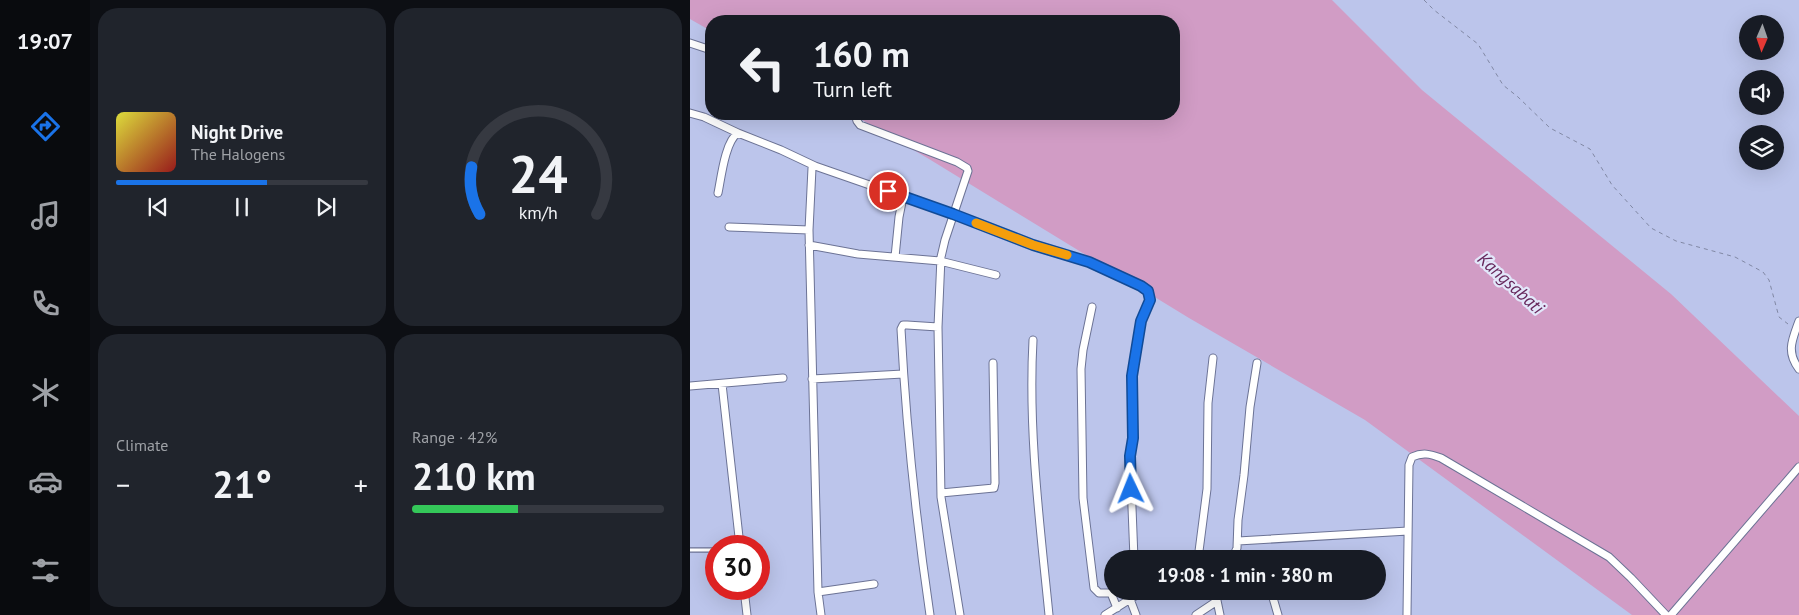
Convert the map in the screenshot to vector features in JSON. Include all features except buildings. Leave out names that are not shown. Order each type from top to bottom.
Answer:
[{"type":"street","points":[[690,43],[705,48]]},
{"type":"street","points":[[690,113],[705,117]]},
{"type":"street","points":[[710,120],[814,166],[953,214],[1033,245],[1089,262],[1148,291],[1150,300],[1141,321],[1132,376],[1133,438],[1130,456],[1134,550]]},
{"type":"street","points":[[857,120],[860,125],[957,162],[967,168],[968,171],[953,214],[940,261],[938,327],[941,493],[943,516],[960,615]]},
{"type":"street","points":[[718,194],[730,143],[734,135],[738,133]]},
{"type":"street","points":[[814,166],[812,168],[809,245],[818,592],[821,615]]},
{"type":"street","points":[[895,257],[903,197]]},
{"type":"street","points":[[728,227],[809,230]]},
{"type":"street","points":[[809,245],[858,254],[940,261],[996,275]]},
{"type":"street","points":[[1092,307],[1081,369],[1084,498],[1087,537],[1094,588],[1099,593],[1111,593],[1117,608]]},
{"type":"street","points":[[930,615],[916,512],[903,374],[901,327],[907,325],[938,327]]},
{"type":"street","points":[[1798,325],[1790,355],[1799,369]]},
{"type":"street","points":[[1033,340],[1031,402],[1049,615]]},
{"type":"street","points":[[1199,550],[1207,489],[1208,403],[1213,358]]},
{"type":"street","points":[[1236,550],[1250,407],[1257,363]]},
{"type":"street","points":[[941,493],[994,488],[993,364]]},
{"type":"street","points":[[812,379],[903,374]]},
{"type":"street","points":[[690,386],[783,378]]},
{"type":"street","points":[[722,384],[739,535]]},
{"type":"street","points":[[1407,615],[1409,466],[1412,457],[1428,453],[1441,458],[1609,557],[1666,615]]},
{"type":"street","points":[[1671,615],[1799,467]]},
{"type":"street","points":[[1238,541],[1408,530]]},
{"type":"street","points":[[818,592],[874,584]]},
{"type":"street","points":[[745,600],[747,615]]},
{"type":"street","points":[[1105,615],[1128,600]]},
{"type":"street","points":[[1134,600],[1136,615]]},
{"type":"street","points":[[1273,600],[1278,615]]},
{"type":"street","points":[[1196,615],[1216,601],[1220,615]]},
{"type":"lane","points":[[690,550],[705,550]]},
{"type":"path","points":[[1424,0],[1478,44],[1503,85],[1518,96],[1550,128],[1590,149],[1612,185],[1651,228],[1676,241],[1735,257],[1763,272],[1769,280],[1779,317],[1784,322],[1798,325]]},
{"type":"water","name":"Kangsabati","points":[[690,0],[1332,0],[1422,90],[1671,294],[1799,416],[1799,615],[1632,615],[1365,420],[1189,318],[862,120],[1180,120],[1180,15],[705,15],[705,28],[690,19]]},
{"type":"slow traffic","points":[[976,223],[1033,245],[1067,255]]},
{"type":"route","points":[[888,191],[1033,245],[1089,262],[1148,291],[1150,300],[1141,321],[1132,376],[1133,438],[1130,456],[1131,489]]}]
